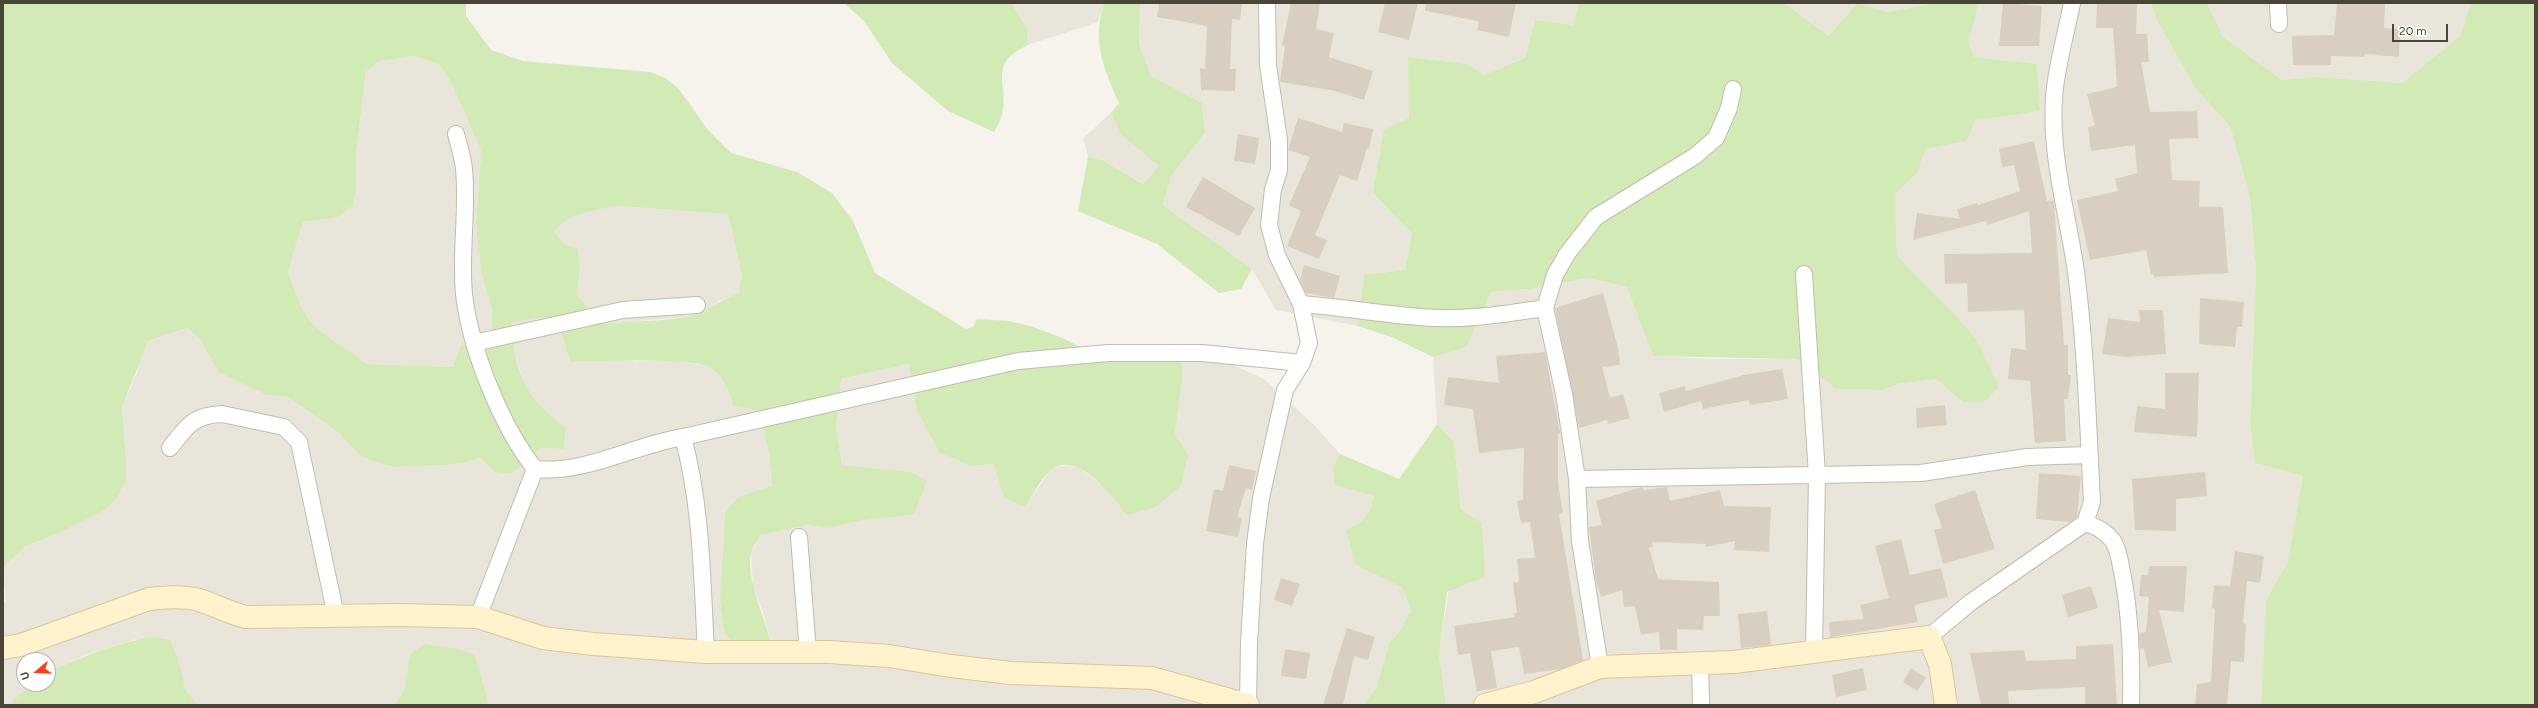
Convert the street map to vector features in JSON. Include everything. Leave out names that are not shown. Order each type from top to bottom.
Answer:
[{"type":"main road","points":[[3,648],[21,645],[149,599],[169,597],[198,600],[228,613],[246,617],[400,614],[478,617],[543,638],[706,652],[808,652],[889,656],[951,666],[1011,673],[1152,678],[1248,705]]},
{"type":"main road","points":[[1484,705],[1534,692],[1600,667],[1734,662],[1929,637],[1940,664],[1946,705]]},
{"type":"street","points":[[1248,705],[1249,635],[1255,544],[1261,498],[1285,390],[1302,363],[1309,343],[1301,304],[1277,255],[1269,225],[1273,189],[1279,171],[1279,140],[1268,65],[1267,3]]},
{"type":"street","points":[[1929,637],[1971,602],[2086,523],[2092,502],[2085,358],[2069,220],[2057,164],[2054,134],[2054,98],[2072,3]]},
{"type":"street","points":[[2278,3],[2278,24]]},
{"type":"street","points":[[1600,667],[1580,541],[1577,479],[1564,394],[1545,308],[1555,275],[1563,261],[1596,217],[1695,156],[1716,138],[1729,108],[1733,89]]},
{"type":"street","points":[[456,134],[464,168],[464,293],[474,343],[496,398],[517,440],[535,469]]},
{"type":"street","points":[[1804,274],[1817,475],[1814,652]]},
{"type":"street","points":[[1301,304],[1361,309],[1421,318],[1482,317],[1545,308]]},
{"type":"street","points":[[474,343],[623,310],[697,305]]},
{"type":"street","points":[[535,469],[554,471],[592,463],[660,441],[1018,361],[1108,353],[1202,353],[1302,363]]},
{"type":"street","points":[[170,448],[188,425],[200,417],[213,414],[222,414],[284,427],[299,442],[336,616]]},
{"type":"street","points":[[683,437],[690,462],[699,533],[706,652]]},
{"type":"street","points":[[1577,479],[1921,473],[2027,457],[2089,455]]},
{"type":"street","points":[[478,617],[535,469]]},
{"type":"street","points":[[2086,523],[2096,526],[2105,533],[2113,542],[2119,555],[2129,607],[2132,638],[2131,705]]},
{"type":"street","points":[[799,537],[808,652]]},
{"type":"street","points":[[1700,664],[1701,705]]},
{"type":"shaded area","points":[[1011,3],[1104,3],[1098,22],[1028,45],[1027,28]]},
{"type":"shaded area","points":[[1140,3],[1579,3],[1573,25],[1535,20],[1525,58],[1484,75],[1467,64],[1408,57],[1409,118],[1373,193],[1412,232],[1405,270],[1364,275],[1358,326],[1276,310],[1252,269],[1163,205],[1171,176],[1205,133],[1202,103],[1151,76],[1139,44]]},
{"type":"shaded area","points":[[1784,3],[1857,3],[1829,36]]},
{"type":"shaded area","points":[[1857,3],[1935,3],[1887,12]]},
{"type":"shaded area","points":[[1979,3],[2151,3],[2156,18],[2195,88],[2230,126],[2250,197],[2256,269],[2250,424],[2255,463],[2303,476],[2288,561],[2266,601],[2261,705],[1446,705],[1439,654],[1461,510],[1454,442],[1437,424],[1433,357],[1467,347],[1491,292],[1530,289],[1587,278],[1627,287],[1653,356],[1709,359],[1797,359],[1836,389],[1883,390],[1898,384],[1936,379],[1963,402],[1957,317],[1897,256],[1895,194],[1918,172],[1924,149],[1965,141],[1976,120],[2040,111],[2037,64],[1974,57],[1968,42]]},
{"type":"shaded area","points":[[2207,3],[2471,3],[2460,36],[2402,83],[2316,77],[2282,80],[2223,37]]},
{"type":"shaded area","points":[[415,56],[438,64],[450,80],[481,151],[476,224],[487,292],[492,309],[491,334],[453,367],[366,364],[320,331],[308,319],[300,304],[288,272],[303,222],[338,217],[356,190],[356,153],[366,72],[380,61]]},
{"type":"shaded area","points":[[1111,113],[1121,135],[1159,166],[1144,184],[1102,160],[1088,157],[1083,138]]},
{"type":"shaded area","points":[[618,206],[728,214],[742,275],[739,294],[719,301],[709,310],[686,317],[601,324],[577,295],[580,269],[554,231],[567,219],[583,212]]},
{"type":"shaded area","points":[[542,316],[562,335],[572,362],[623,359],[636,362],[666,360],[712,367],[726,383],[733,406],[760,411],[769,454],[772,487],[738,497],[725,512],[720,601],[724,633],[770,638],[763,612],[753,585],[751,554],[760,535],[808,525],[828,528],[863,520],[911,472],[842,465],[836,427],[841,379],[910,364],[917,410],[971,466],[994,464],[1025,507],[1051,469],[1062,466],[1078,467],[1104,487],[1126,515],[1188,455],[1175,433],[1182,380],[1182,360],[1229,363],[1264,379],[1315,426],[1340,454],[1333,468],[1374,496],[1369,514],[1356,526],[1356,565],[1403,588],[1411,611],[1400,631],[1389,643],[1376,688],[1363,705],[489,705],[487,701],[410,655],[404,691],[394,705],[198,705],[185,689],[182,672],[136,639],[83,656],[56,669],[56,652],[16,652],[16,692],[23,692],[13,700],[12,705],[3,705],[3,605],[6,601],[3,567],[26,546],[57,534],[117,498],[126,481],[122,407],[137,373],[141,356],[148,341],[187,328],[200,339],[210,355],[267,395],[288,397],[338,432],[362,457],[378,463],[395,467],[447,465],[463,463],[480,458],[494,472],[512,474],[541,448],[564,449],[566,428],[548,416],[525,387],[513,347],[511,323]]},
{"type":"green space","points":[[3,3],[466,3],[466,16],[491,50],[523,61],[650,72],[665,78],[678,88],[708,130],[731,153],[797,172],[832,193],[853,221],[875,273],[966,329],[973,327],[977,319],[1009,321],[1030,326],[1060,337],[1109,361],[1182,360],[1182,380],[1175,433],[1188,455],[1181,486],[1154,508],[1126,515],[1104,487],[1084,471],[1073,466],[1062,465],[1052,469],[1041,481],[1025,507],[1004,498],[994,464],[971,466],[939,452],[917,410],[909,364],[841,379],[836,427],[842,465],[911,472],[927,481],[914,514],[863,520],[828,528],[808,525],[760,535],[751,553],[750,562],[756,595],[770,639],[738,646],[724,633],[720,601],[725,512],[738,497],[772,486],[769,454],[760,411],[733,406],[724,381],[713,369],[704,365],[668,361],[571,362],[562,335],[542,317],[511,323],[515,356],[519,370],[532,395],[541,407],[566,428],[564,449],[541,448],[512,474],[494,472],[480,458],[463,463],[447,465],[395,467],[378,463],[362,457],[338,432],[288,397],[267,395],[219,372],[200,339],[187,328],[148,341],[122,407],[126,481],[117,498],[106,509],[57,534],[26,546],[3,567]],"holes":[[[415,56],[438,64],[450,80],[481,151],[476,224],[482,275],[492,309],[491,334],[461,346],[453,367],[367,364],[320,331],[308,319],[300,304],[288,272],[303,222],[338,217],[352,206],[356,190],[356,153],[366,72],[380,61]],[[618,206],[728,214],[742,275],[739,293],[700,313],[686,317],[665,320],[601,324],[577,295],[580,269],[577,248],[564,245],[554,231],[569,219],[583,213]]]},
{"type":"green space","points":[[844,3],[1011,3],[1027,28],[1028,45],[1007,60],[1003,68],[1002,77],[1004,106],[1001,118],[994,132],[948,111],[907,76],[892,63],[864,21]]},
{"type":"green space","points":[[1104,3],[1140,3],[1139,44],[1151,76],[1202,103],[1205,133],[1171,176],[1163,205],[1252,269],[1241,289],[1219,293],[1157,244],[1078,211],[1088,157],[1102,160],[1143,184],[1159,166],[1121,135],[1111,113],[1119,103],[1104,66],[1099,42],[1099,30]]},
{"type":"green space","points":[[1579,3],[1784,3],[1829,36],[1857,3],[1887,12],[1935,3],[1979,3],[1968,42],[1974,57],[2037,64],[2040,111],[1976,120],[1966,141],[1925,149],[1918,172],[1895,194],[1897,256],[1957,317],[1977,341],[1999,387],[1984,402],[1963,402],[1936,379],[1898,384],[1883,390],[1836,389],[1797,359],[1653,356],[1627,287],[1588,278],[1530,289],[1491,292],[1467,347],[1433,357],[1394,338],[1358,326],[1364,275],[1405,270],[1412,233],[1373,193],[1384,130],[1409,118],[1408,57],[1467,64],[1484,75],[1525,58],[1535,20],[1573,25]]},
{"type":"green space","points":[[2151,3],[2207,3],[2223,37],[2282,80],[2316,77],[2402,83],[2460,36],[2471,3],[2535,3],[2535,705],[2261,705],[2266,601],[2288,561],[2303,476],[2255,463],[2250,424],[2256,269],[2250,197],[2230,126],[2195,88],[2156,18]]},
{"type":"green space","points":[[1437,424],[1454,442],[1461,510],[1482,523],[1485,577],[1447,592],[1439,654],[1446,705],[1363,705],[1376,688],[1389,643],[1400,631],[1411,611],[1403,588],[1356,565],[1346,530],[1358,524],[1365,518],[1370,509],[1374,496],[1335,485],[1333,468],[1340,454],[1399,479]]},
{"type":"green space","points":[[154,637],[170,640],[182,672],[185,689],[198,705],[12,705],[13,700],[23,692],[56,692],[56,669],[101,650]]},
{"type":"green space","points":[[424,644],[458,649],[475,655],[489,705],[394,705],[404,691],[410,655]]},
{"type":"building","points":[[1159,3],[1242,3],[1240,20],[1232,19],[1230,69],[1236,69],[1235,91],[1201,90],[1200,68],[1205,69],[1207,26],[1157,17]]},
{"type":"building","points":[[1291,3],[1320,3],[1316,29],[1334,33],[1329,57],[1373,71],[1364,100],[1335,91],[1280,82],[1285,46],[1282,45]]},
{"type":"building","points":[[1385,3],[1418,3],[1409,40],[1378,32]]},
{"type":"building","points":[[1426,3],[1516,3],[1509,37],[1477,30],[1479,21],[1425,11]]},
{"type":"building","points":[[2003,3],[2042,6],[2039,46],[1999,46]]},
{"type":"building","points":[[2097,3],[2137,4],[2136,34],[2147,34],[2149,62],[2141,62],[2150,112],[2197,111],[2198,138],[2169,139],[2172,180],[2200,181],[2199,207],[2223,207],[2228,273],[2154,277],[2154,274],[2151,275],[2146,250],[2090,260],[2077,200],[2118,191],[2115,179],[2137,173],[2135,145],[2091,151],[2088,127],[2095,126],[2087,94],[2117,87],[2113,28],[2096,28]]},
{"type":"building","points":[[2337,3],[2385,3],[2384,28],[2400,29],[2399,57],[2365,54],[2364,57],[2331,56],[2331,65],[2293,65],[2292,36],[2334,35]]},
{"type":"building","points":[[1298,118],[1342,132],[1344,123],[1373,129],[1369,149],[1367,148],[1357,181],[1340,175],[1315,235],[1327,240],[1319,259],[1287,246],[1301,211],[1289,205],[1310,157],[1288,150]]},
{"type":"building","points":[[1238,134],[1259,138],[1255,164],[1234,161]]},
{"type":"building","points":[[2034,141],[2047,201],[2054,201],[2064,345],[2068,345],[2068,375],[2071,375],[2068,399],[2064,399],[2066,441],[2035,443],[2030,381],[2008,379],[2011,348],[2026,350],[2024,310],[1968,312],[1967,283],[1945,284],[1944,254],[2032,253],[2029,211],[1988,225],[1986,221],[1913,240],[1917,213],[1960,219],[1957,209],[1977,203],[1978,205],[2020,191],[2014,165],[2002,167],[1999,149]]},
{"type":"building","points":[[1203,177],[1255,208],[1239,236],[1186,207]]},
{"type":"building","points":[[1304,265],[1340,276],[1334,298],[1306,293],[1300,280]]},
{"type":"building","points":[[1603,293],[1618,348],[1620,365],[1602,367],[1610,398],[1623,394],[1630,418],[1608,424],[1607,420],[1579,428],[1555,308]]},
{"type":"building","points":[[2200,298],[2244,302],[2242,327],[2237,327],[2235,347],[2199,344]]},
{"type":"building","points":[[2139,310],[2163,310],[2166,354],[2125,357],[2102,354],[2108,318],[2140,322]]},
{"type":"building","points":[[1545,352],[1560,433],[1558,434],[1558,484],[1563,513],[1559,514],[1583,660],[1561,669],[1524,674],[1519,647],[1491,651],[1497,688],[1477,691],[1470,653],[1458,655],[1454,626],[1515,617],[1514,613],[1517,613],[1513,583],[1519,582],[1517,559],[1535,558],[1530,522],[1521,523],[1517,501],[1523,500],[1524,448],[1479,453],[1473,409],[1444,405],[1448,377],[1499,383],[1496,356]]},
{"type":"building","points":[[1782,369],[1788,399],[1750,405],[1749,400],[1703,409],[1701,401],[1664,412],[1659,393],[1685,386],[1686,391],[1744,375]]},
{"type":"building","points":[[2165,373],[2199,373],[2197,437],[2134,432],[2137,406],[2165,409]]},
{"type":"building","points":[[1945,405],[1947,425],[1917,428],[1916,408]]},
{"type":"building","points":[[1229,465],[1256,471],[1252,490],[1246,488],[1237,517],[1242,518],[1238,537],[1206,531],[1214,489],[1223,491]]},
{"type":"building","points":[[2205,472],[2207,496],[2176,499],[2176,531],[2135,530],[2132,479]]},
{"type":"building","points":[[2039,473],[2081,476],[2077,517],[2070,522],[2036,519]]},
{"type":"building","points":[[1642,487],[1644,490],[1667,487],[1670,501],[1720,490],[1724,506],[1771,507],[1769,552],[1734,550],[1735,541],[1706,547],[1706,544],[1652,542],[1653,547],[1649,548],[1658,579],[1719,582],[1720,616],[1704,616],[1703,630],[1677,629],[1677,650],[1660,650],[1659,632],[1641,635],[1635,606],[1624,607],[1622,590],[1601,597],[1596,581],[1589,527],[1602,525],[1596,501]]},
{"type":"building","points":[[1975,490],[1995,549],[1943,564],[1934,530],[1942,528],[1934,504]]},
{"type":"building","points":[[1901,539],[1910,575],[1941,568],[1948,597],[1914,605],[1918,622],[1830,637],[1829,622],[1864,619],[1860,605],[1889,598],[1875,546]]},
{"type":"building","points":[[2235,551],[2264,556],[2260,583],[2247,581],[2243,623],[2246,624],[2244,662],[2231,661],[2227,705],[2195,704],[2197,684],[2211,682],[2215,609],[2212,608],[2214,585],[2230,586]]},
{"type":"building","points":[[2149,566],[2187,566],[2184,612],[2159,610],[2172,662],[2148,667],[2144,648],[2140,649],[2139,633],[2146,632],[2149,597],[2139,596],[2141,575],[2148,575]]},
{"type":"building","points":[[1281,578],[1300,584],[1292,606],[1274,600]]},
{"type":"building","points":[[2091,586],[2098,608],[2068,617],[2062,595]]},
{"type":"building","points":[[1767,611],[1771,645],[1741,648],[1738,614]]},
{"type":"building","points":[[1347,628],[1375,637],[1368,660],[1354,656],[1343,705],[1323,705]]},
{"type":"building","points":[[2113,644],[2117,705],[2085,705],[2085,687],[2008,691],[2009,705],[1981,705],[1970,653],[2024,650],[2026,661],[2076,659],[2076,646]]},
{"type":"building","points":[[1285,649],[1310,653],[1306,679],[1281,676]]},
{"type":"building","points":[[1863,668],[1867,690],[1836,697],[1832,675]]},
{"type":"building","points":[[1911,668],[1926,678],[1917,691],[1903,682]]}]
